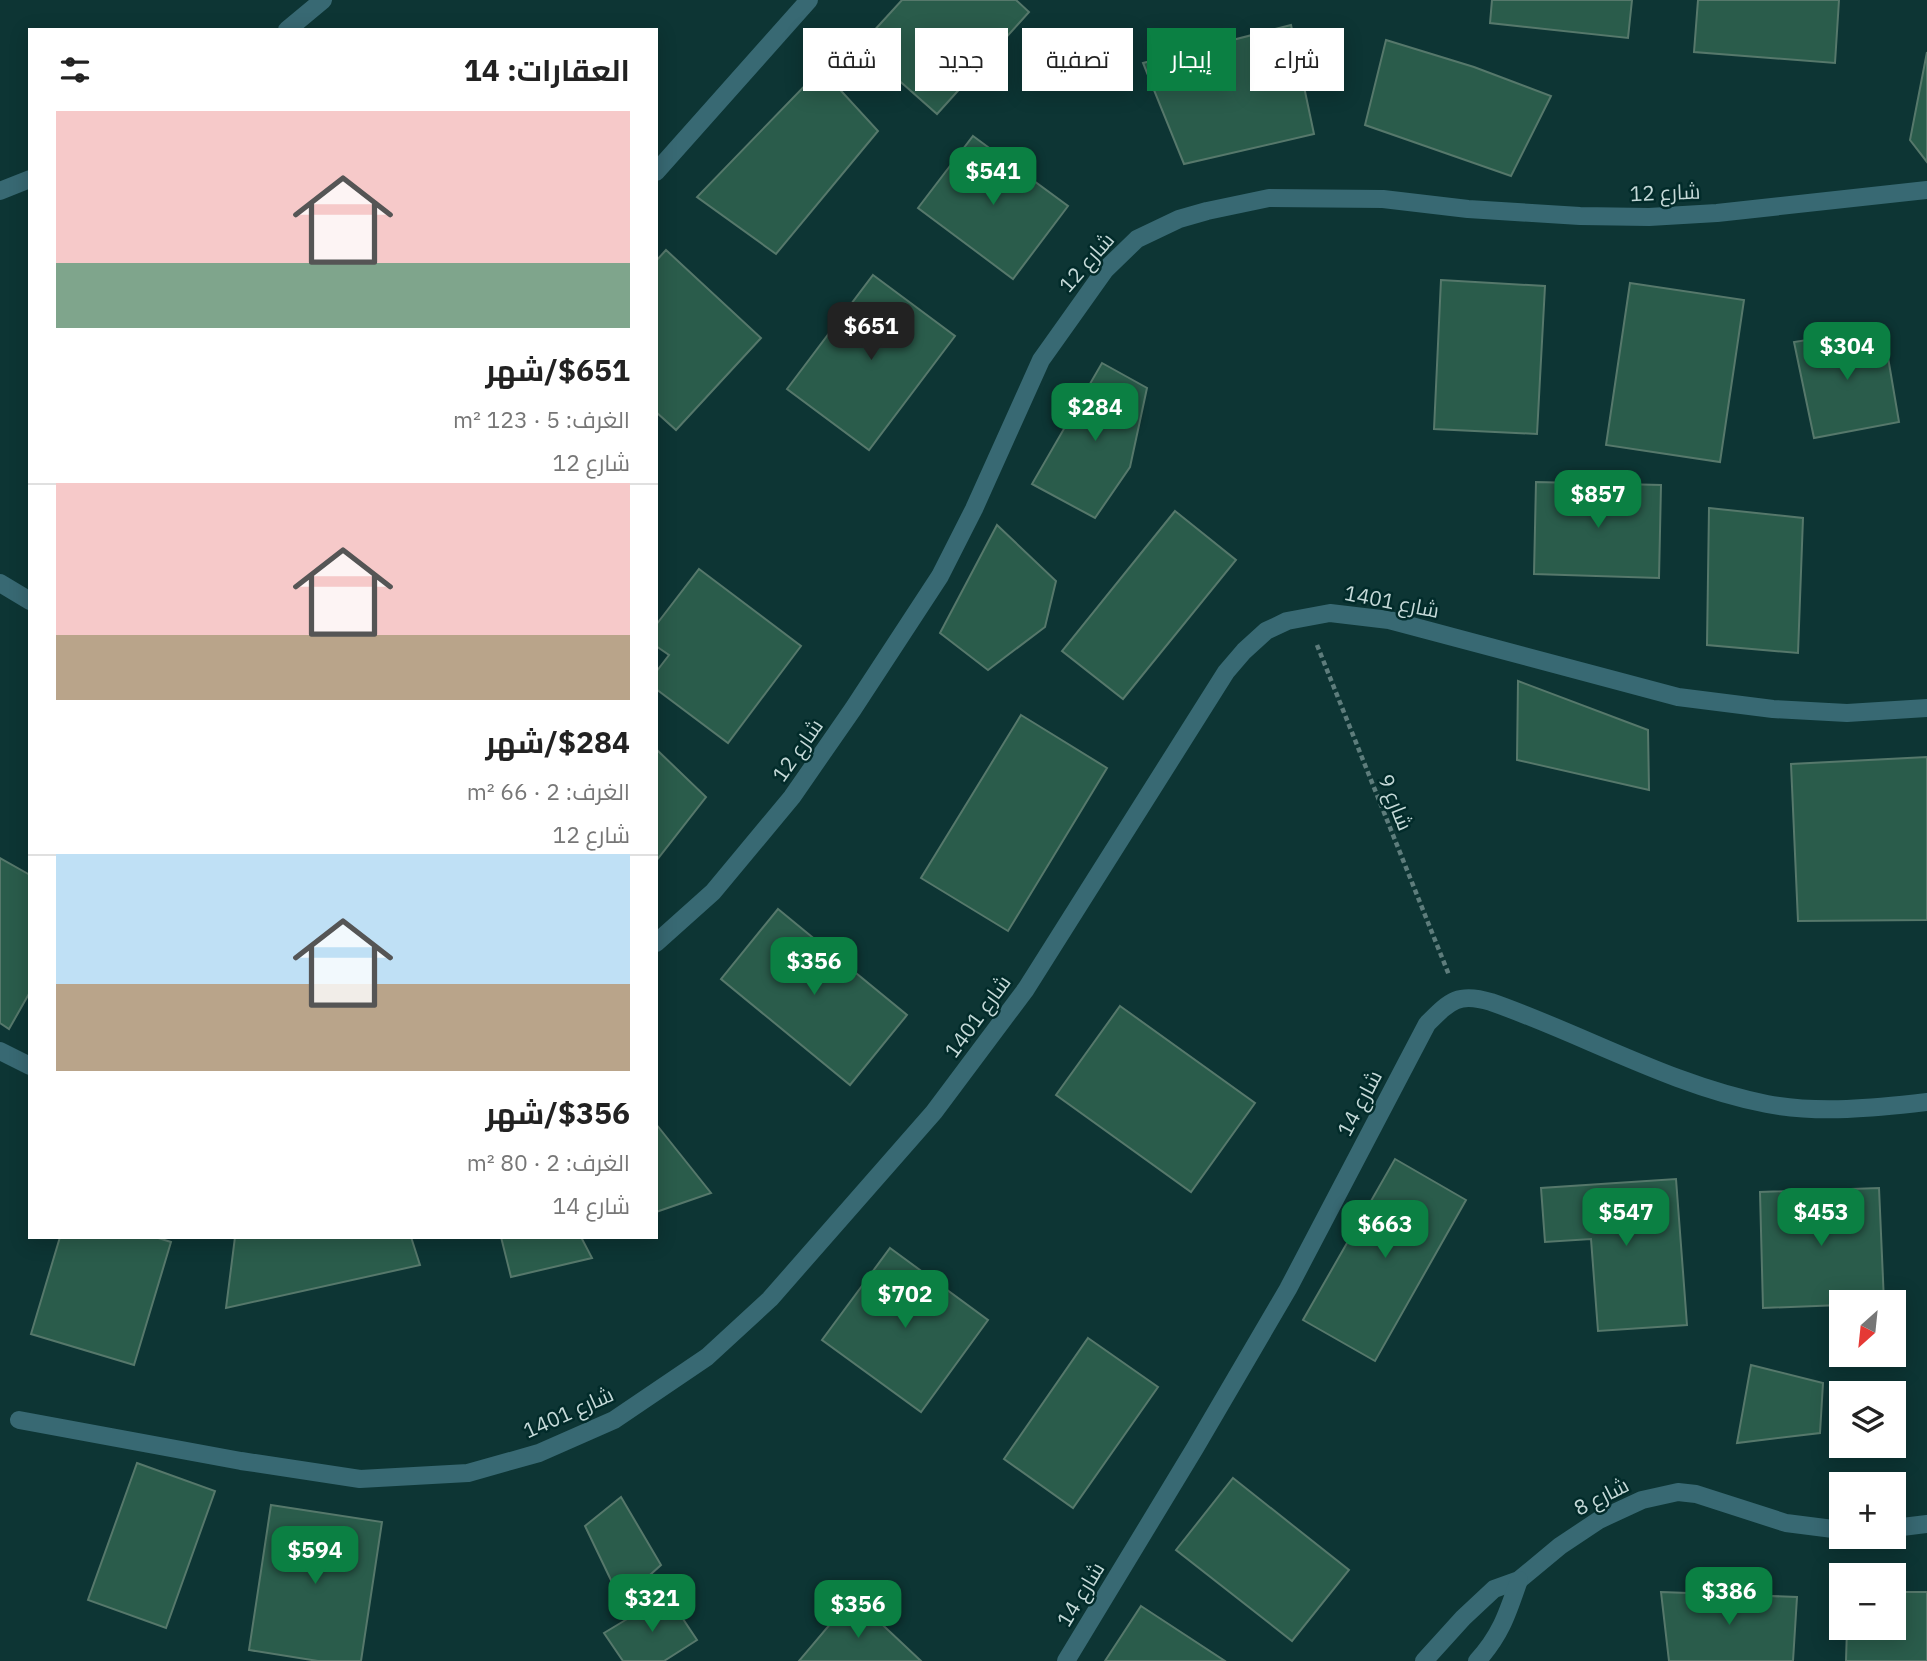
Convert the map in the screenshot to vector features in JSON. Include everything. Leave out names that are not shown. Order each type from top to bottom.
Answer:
[{"type":"street","points":[[289,28],[323,0]]},
{"type":"street","points":[[658,170],[809,0]]},
{"type":"street","points":[[0,191],[28,180]]},
{"type":"street","name":"شارع 12","points":[[658,941],[713,892],[792,797],[853,709],[940,576],[974,509],[1041,360],[1105,270],[1137,239],[1179,219],[1269,198],[1383,199],[1468,209],[1649,217],[1717,213],[1927,190]]},
{"type":"street","points":[[0,583],[28,600]]},
{"type":"street","name":"شارع 1401","points":[[19,1420],[240,1461],[360,1479],[468,1473],[538,1453],[614,1420],[706,1357],[770,1298],[934,1112],[1026,989],[1226,672],[1266,631],[1287,621],[1329,612],[1389,620],[1678,697],[1773,709],[1835,712],[1927,708]]},
{"type":"street","points":[[1458,999],[1469,996],[1491,1002],[1676,1076],[1733,1096],[1769,1105],[1847,1109],[1927,1102]]},
{"type":"street","name":"شارع 14","points":[[1066,1661],[1288,1289],[1427,1024],[1458,999]]},
{"type":"street","points":[[0,1051],[28,1065]]},
{"type":"street","name":"شارع 8","points":[[1424,1661],[1463,1618],[1494,1590],[1519,1580],[1560,1546],[1599,1520],[1642,1500],[1670,1493],[1696,1494],[1786,1523],[1829,1528]]},
{"type":"street","points":[[1906,1527],[1927,1524]]},
{"type":"street","points":[[1477,1661],[1505,1623],[1519,1580]]},
{"type":"path","name":"شارع 9","points":[[1305,616],[1458,999]]},
{"type":"building","points":[[902,0],[1016,0],[1029,12],[1008,35],[1008,28],[915,28],[915,91],[958,91],[937,114],[901,82],[901,28],[876,28]]},
{"type":"building","points":[[1492,0],[1632,0],[1628,38],[1490,23]]},
{"type":"building","points":[[1698,0],[1839,0],[1835,63],[1694,52]]},
{"type":"building","points":[[1250,36],[1250,91],[1305,91],[1314,134],[1184,164],[1154,91],[1236,91],[1236,39]]},
{"type":"building","points":[[1386,40],[1474,67],[1551,96],[1511,176],[1365,125]]},
{"type":"building","points":[[1927,52],[1927,162],[1910,140]]},
{"type":"building","points":[[803,88],[803,91],[841,91],[878,131],[776,254],[697,197]]},
{"type":"building","points":[[973,136],[1068,206],[1013,279],[918,208]]},
{"type":"building","points":[[666,250],[761,338],[676,430],[658,414],[658,259]]},
{"type":"building","points":[[873,275],[955,336],[869,450],[787,389]]},
{"type":"building","points":[[1441,280],[1545,286],[1537,434],[1434,429]]},
{"type":"building","points":[[1630,283],[1744,300],[1720,462],[1606,445]]},
{"type":"building","points":[[1883,328],[1899,422],[1814,438],[1794,342]]},
{"type":"building","points":[[1102,363],[1147,388],[1130,467],[1095,518],[1032,484]]},
{"type":"building","points":[[1536,482],[1661,485],[1659,578],[1534,574]]},
{"type":"building","points":[[1709,508],[1803,518],[1798,653],[1707,645]]},
{"type":"building","points":[[1175,511],[1236,560],[1123,699],[1062,651]]},
{"type":"building","points":[[997,525],[1056,581],[1045,627],[988,670],[940,633]]},
{"type":"building","points":[[699,569],[801,646],[728,743],[658,690],[658,669],[669,655],[658,647],[658,622]]},
{"type":"building","points":[[1518,681],[1648,730],[1649,790],[1517,760]]},
{"type":"building","points":[[1021,715],[1107,768],[1008,931],[921,878]]},
{"type":"building","points":[[658,751],[706,797],[658,858]]},
{"type":"building","points":[[1927,757],[1927,920],[1798,921],[1791,764]]},
{"type":"building","points":[[0,858],[28,874],[28,996],[9,1029],[0,1023]]},
{"type":"building","points":[[778,909],[907,1015],[850,1085],[721,979]]},
{"type":"building","points":[[1120,1006],[1255,1103],[1191,1192],[1056,1095]]},
{"type":"building","points":[[658,1127],[711,1193],[658,1211]]},
{"type":"building","points":[[1395,1159],[1466,1200],[1375,1361],[1303,1320]]},
{"type":"building","points":[[1676,1179],[1687,1325],[1598,1331],[1591,1239],[1545,1242],[1541,1188]]},
{"type":"building","points":[[1879,1188],[1883,1290],[1829,1290],[1829,1305],[1763,1308],[1760,1192]]},
{"type":"building","points":[[59,1239],[161,1239],[171,1242],[134,1365],[31,1334]]},
{"type":"building","points":[[235,1239],[412,1239],[420,1265],[226,1308]]},
{"type":"building","points":[[502,1239],[582,1239],[592,1258],[511,1277]]},
{"type":"building","points":[[890,1248],[988,1320],[921,1412],[822,1340]]},
{"type":"building","points":[[1088,1338],[1158,1387],[1073,1508],[1004,1459]]},
{"type":"building","points":[[1751,1365],[1823,1383],[1820,1433],[1737,1443]]},
{"type":"building","points":[[137,1463],[215,1491],[166,1628],[88,1600]]},
{"type":"building","points":[[1233,1478],[1349,1570],[1292,1641],[1176,1550]]},
{"type":"building","points":[[621,1497],[661,1565],[621,1601],[585,1526]]},
{"type":"building","points":[[271,1505],[382,1522],[361,1661],[318,1661],[249,1650]]},
{"type":"building","points":[[1661,1592],[1797,1597],[1793,1661],[1669,1661]]},
{"type":"building","points":[[1906,1592],[1927,1592],[1927,1661],[1846,1661],[1847,1640],[1906,1640]]},
{"type":"building","points":[[667,1595],[697,1640],[664,1661],[623,1661],[604,1633]]},
{"type":"building","points":[[853,1597],[921,1661],[799,1661]]},
{"type":"building","points":[[1141,1606],[1225,1661],[1105,1661]]}]
